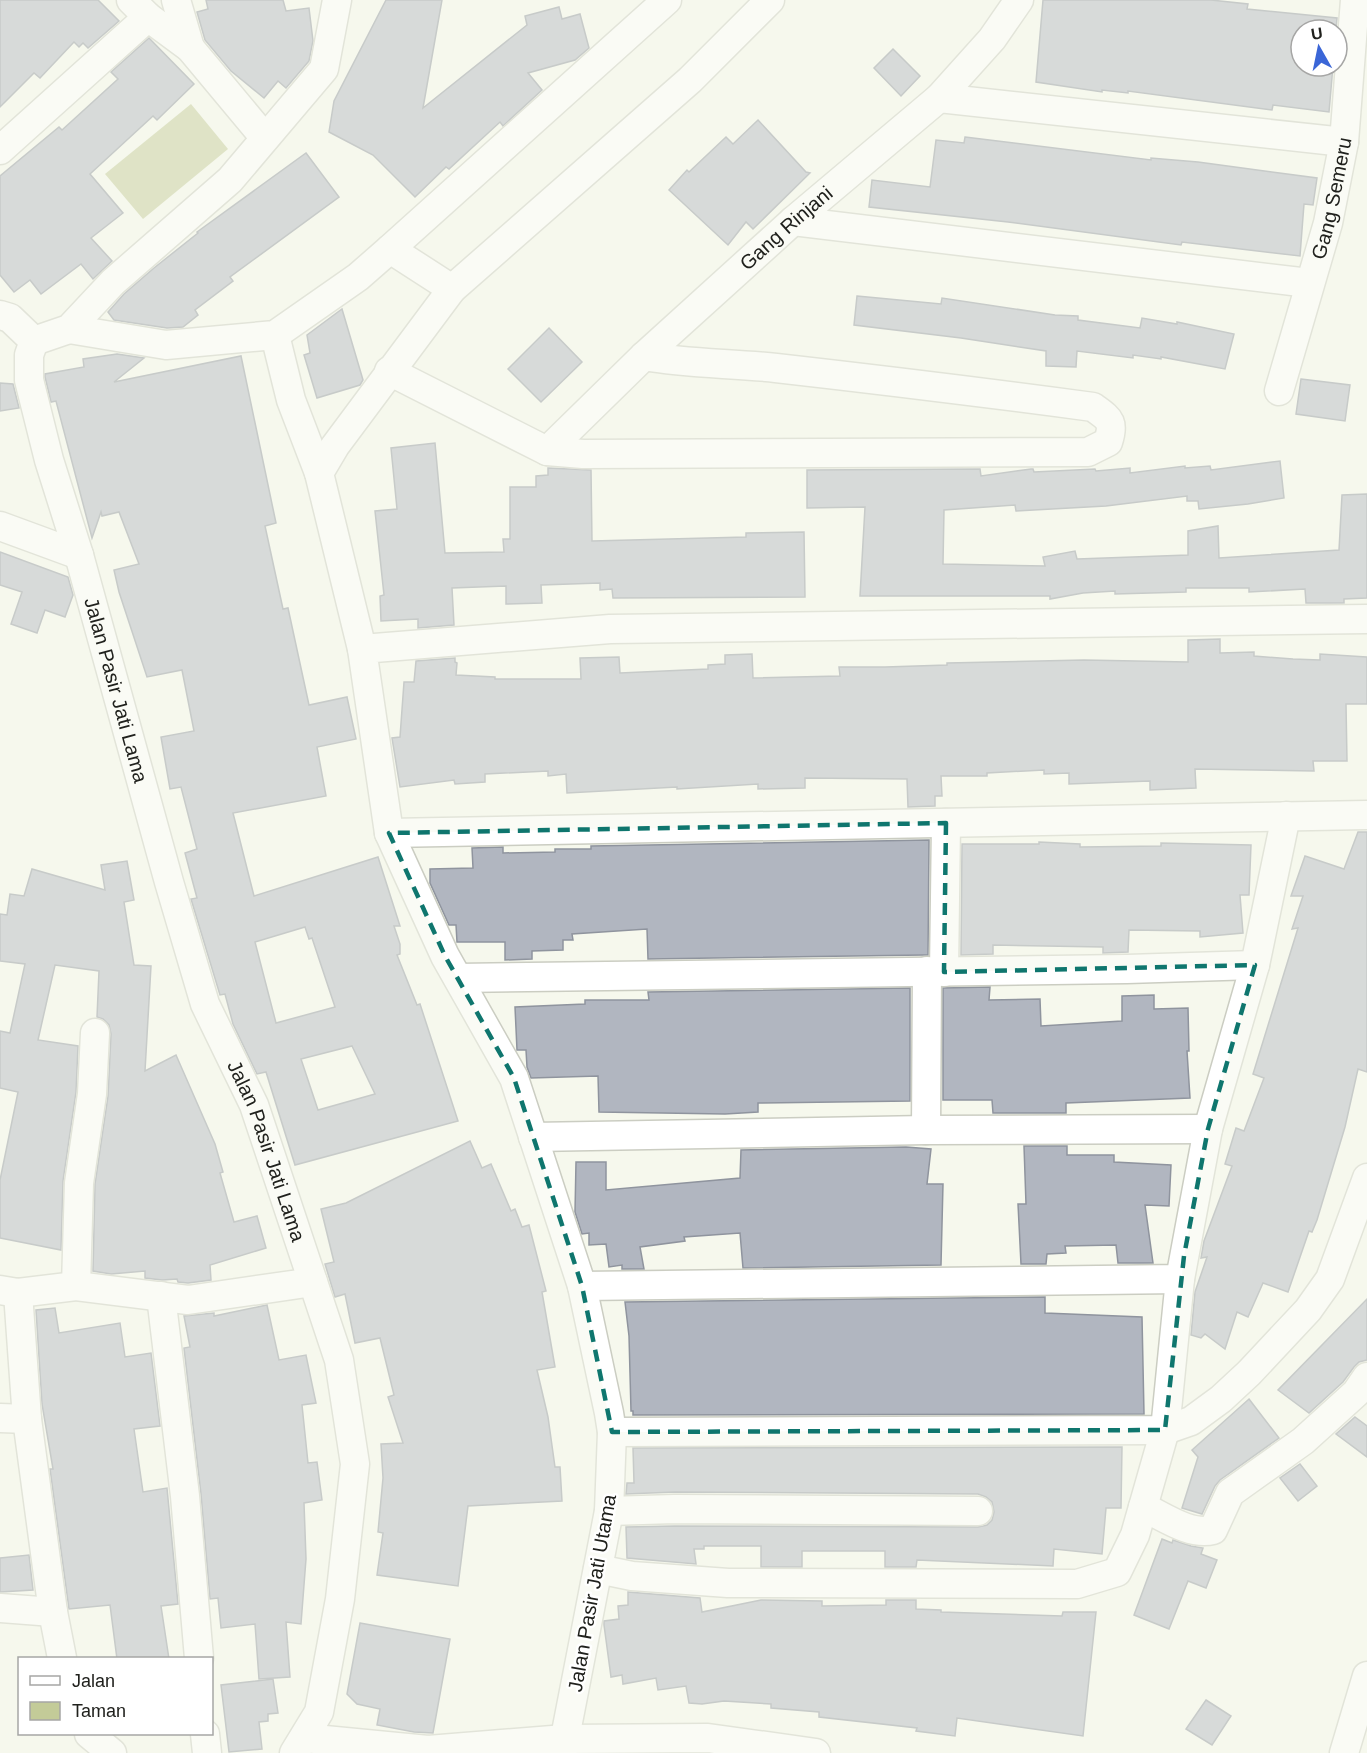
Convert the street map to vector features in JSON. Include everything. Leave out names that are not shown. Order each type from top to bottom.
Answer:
[{"type":"street","points":[[176,0],[190,48]]},
{"type":"street","points":[[0,315],[10,318],[34,341],[69,329],[113,282],[230,180],[324,69],[337,0]]},
{"type":"street","points":[[319,473],[335,446],[389,371],[452,289],[690,80],[770,0]]},
{"type":"street","name":"Gang Rinjani","points":[[547,451],[644,356],[793,220],[939,98],[992,39],[1019,0]]},
{"type":"street","name":"Gang Semeru","points":[[1279,391],[1328,223],[1344,142],[1355,0]]},
{"type":"street","points":[[69,329],[166,345],[275,335],[358,277],[656,4]]},
{"type":"street","points":[[0,150],[139,8],[190,48],[265,138]]},
{"type":"street","points":[[939,98],[1344,142]]},
{"type":"street","points":[[793,220],[1309,283]]},
{"type":"street","points":[[390,249],[452,289]]},
{"type":"street","name":"Jalan Pasir Jati Utama","points":[[275,335],[291,400],[319,473],[362,649],[389,833],[445,956],[514,1078],[582,1286],[612,1432],[609,1511],[564,1746]]},
{"type":"street","name":"Jalan Pasir Jati Lama","points":[[34,341],[29,355],[29,380],[49,460],[79,555],[169,882],[206,1004],[254,1105],[339,1360],[355,1464],[340,1599],[319,1712],[299,1746]]},
{"type":"street","points":[[389,371],[547,451],[583,454],[1088,452],[1108,442],[1112,429],[1110,420],[1094,407],[825,374],[644,356]]},
{"type":"street","points":[[0,526],[79,555]]},
{"type":"street","points":[[362,649],[610,629],[1367,619]]},
{"type":"street","points":[[389,833],[1367,815]]},
{"type":"street","points":[[598,1569],[632,1576],[728,1584],[1077,1584],[1117,1572],[1135,1535],[1165,1430],[1180,1279],[1208,1129],[1256,965],[1286,816]]},
{"type":"street","points":[[926,1130],[945,823]]},
{"type":"street","points":[[458,978],[1256,965]]},
{"type":"street","points":[[76,1286],[79,1182],[92,1094],[95,1033]]},
{"type":"street","points":[[533,1137],[926,1130],[1208,1129]]},
{"type":"street","points":[[612,1432],[1165,1430],[1191,1421],[1221,1399],[1249,1373],[1308,1310],[1330,1279],[1367,1178]]},
{"type":"street","points":[[582,1286],[1180,1279]]},
{"type":"street","points":[[62,1657],[14,1419],[9,1292],[76,1286],[188,1300],[313,1282]]},
{"type":"street","points":[[161,1296],[185,1496],[199,1657]]},
{"type":"street","points":[[1143,1507],[1191,1530],[1207,1532],[1213,1530],[1230,1493],[1303,1442],[1356,1393],[1367,1377]]},
{"type":"street","points":[[609,1511],[675,1509],[978,1511]]},
{"type":"street","points":[[0,1608],[53,1612]]},
{"type":"street","points":[[1344,1753],[1367,1676]]},
{"type":"street","points":[[90,1735],[112,1753]]},
{"type":"street","points":[[205,1735],[207,1753]]},
{"type":"street","points":[[299,1746],[427,1751],[564,1746],[706,1746],[816,1753]]},
{"type":"highlighted area","points":[[946,823],[944,972],[1255,965],[1208,1129],[1184,1256],[1165,1430],[612,1432],[582,1286],[514,1078],[445,956],[389,833]]},
{"type":"green space","points":[[191,104],[228,149],[143,219],[105,174]]},
{"type":"building","points":[[0,0],[98,0],[119,21],[88,48],[83,43],[79,47],[74,42],[40,78],[34,73],[0,107]]},
{"type":"building","points":[[206,0],[283,0],[286,11],[309,8],[313,41],[309,61],[286,88],[278,81],[264,98],[231,71],[205,40],[197,12],[208,9]]},
{"type":"building","points":[[386,0],[442,0],[423,108],[527,25],[525,16],[559,7],[562,19],[580,14],[589,48],[575,60],[528,73],[542,90],[503,126],[500,122],[449,169],[446,167],[415,197],[373,155],[329,132],[334,101]]},
{"type":"building","points":[[1043,0],[1211,0],[1248,4],[1247,9],[1337,18],[1289,18],[1289,78],[1332,78],[1329,112],[1273,105],[1272,110],[1128,91],[1128,93],[1102,90],[1102,92],[1036,82]]},
{"type":"building","points":[[149,38],[194,84],[157,120],[153,116],[90,174],[123,213],[91,238],[112,261],[93,279],[81,264],[41,294],[30,280],[14,292],[0,275],[0,176],[59,127],[62,130],[118,79],[111,72]]},
{"type":"building","points":[[893,49],[920,76],[901,96],[874,68]]},
{"type":"building","points":[[758,120],[806,172],[810,173],[753,229],[746,222],[728,245],[669,190],[687,170],[689,172],[726,137],[733,144]]},
{"type":"building","points":[[965,137],[1151,160],[1151,158],[1198,162],[1317,178],[1313,205],[1304,204],[1300,256],[1182,242],[1181,245],[1008,222],[869,207],[872,180],[930,187],[936,140],[964,143]]},
{"type":"building","points":[[306,153],[339,197],[230,277],[233,281],[195,310],[198,315],[183,327],[167,328],[114,320],[108,312],[124,294],[197,232]]},
{"type":"building","points":[[857,296],[941,304],[942,298],[1055,315],[1078,316],[1078,320],[1140,328],[1142,318],[1177,324],[1177,322],[1234,334],[1225,369],[1161,357],[1161,359],[1133,355],[1133,358],[1077,351],[1076,367],[1046,366],[1046,351],[854,325]]},
{"type":"building","points":[[342,309],[363,380],[360,385],[317,398],[304,355],[310,353],[307,335]]},
{"type":"building","points":[[549,328],[582,362],[541,402],[508,369]]},
{"type":"building","points":[[117,354],[144,358],[114,382],[241,356],[276,523],[265,526],[283,609],[288,608],[309,705],[347,697],[356,739],[317,747],[326,796],[233,813],[254,896],[378,857],[400,926],[394,926],[400,944],[400,954],[397,955],[417,1005],[420,1004],[458,1121],[295,1165],[266,1072],[257,1074],[233,1024],[225,994],[220,995],[191,899],[197,898],[185,853],[197,849],[181,787],[170,789],[161,737],[194,731],[182,670],[147,677],[114,570],[139,564],[119,512],[102,516],[101,512],[92,538],[56,401],[51,402],[45,374],[84,367],[83,359]],"holes":[[[305,927],[309,939],[312,938],[335,1007],[276,1023],[255,942]],[[352,1046],[375,1094],[318,1110],[301,1059]]]},
{"type":"building","points":[[1301,379],[1350,385],[1345,421],[1296,414]]},
{"type":"building","points":[[0,383],[13,384],[19,408],[0,411]]},
{"type":"building","points":[[435,443],[445,553],[504,552],[503,539],[510,539],[510,487],[536,487],[536,476],[548,475],[548,468],[591,470],[592,541],[746,537],[746,533],[804,532],[805,597],[613,598],[612,589],[600,590],[600,583],[541,585],[542,603],[506,604],[506,586],[452,588],[454,625],[418,628],[418,619],[381,621],[380,596],[384,595],[375,511],[397,509],[391,448]]},
{"type":"building","points":[[1280,461],[1284,498],[1248,504],[1199,509],[1198,501],[1187,501],[1187,496],[1106,506],[1016,511],[1015,505],[944,510],[943,564],[1045,566],[1043,557],[1075,551],[1077,559],[1188,555],[1188,531],[1218,526],[1219,558],[1339,550],[1342,495],[1367,494],[1367,598],[1344,599],[1344,603],[1306,603],[1305,589],[1249,592],[1249,588],[1186,588],[1186,592],[1115,594],[1115,591],[1083,593],[1050,599],[1050,596],[860,596],[865,507],[807,508],[807,470],[980,469],[981,476],[1031,469],[1034,472],[1130,468],[1130,473],[1185,466],[1185,468],[1210,466],[1211,470]]},
{"type":"building","points":[[0,552],[68,577],[73,595],[65,617],[45,610],[37,633],[11,624],[22,592],[0,585]]},
{"type":"building","points":[[1220,639],[1220,653],[1254,652],[1254,656],[1320,660],[1320,654],[1367,657],[1367,704],[1346,704],[1347,761],[1313,761],[1314,771],[1195,769],[1196,788],[1150,790],[1150,781],[1069,784],[1069,773],[1044,774],[1044,770],[987,773],[987,776],[941,776],[942,796],[935,796],[935,806],[908,807],[907,779],[805,778],[805,788],[758,789],[758,784],[567,793],[566,774],[548,776],[548,771],[485,774],[485,782],[455,784],[454,780],[400,787],[392,738],[400,737],[404,682],[414,682],[416,661],[455,658],[456,675],[495,677],[495,679],[581,679],[580,658],[619,657],[620,673],[708,669],[708,665],[725,664],[725,655],[752,654],[753,678],[840,676],[839,667],[1084,660],[1188,662],[1188,640]]},
{"type":"building","points":[[1358,832],[1367,832],[1367,1072],[1358,1069],[1345,1127],[1317,1220],[1312,1232],[1309,1231],[1288,1292],[1263,1283],[1248,1317],[1237,1312],[1225,1349],[1205,1334],[1201,1338],[1191,1335],[1195,1292],[1207,1257],[1201,1258],[1204,1241],[1232,1166],[1225,1164],[1236,1128],[1244,1131],[1264,1078],[1253,1074],[1298,928],[1292,929],[1303,896],[1291,896],[1305,856],[1344,869]]},
{"type":"building","points":[[929,840],[928,955],[648,959],[647,929],[572,934],[573,940],[563,940],[563,950],[532,951],[532,959],[505,960],[505,942],[457,942],[456,925],[449,925],[430,883],[430,869],[473,868],[472,848],[503,847],[503,853],[555,852],[555,849],[591,849],[591,846]]},
{"type":"building","points":[[1039,842],[1080,844],[1080,847],[1161,846],[1161,843],[1251,845],[1249,895],[1240,895],[1243,933],[1200,937],[1200,931],[1129,930],[1128,952],[1103,953],[1103,947],[993,945],[993,954],[961,955],[962,844],[1039,844]]},
{"type":"building","points":[[127,861],[134,900],[124,902],[134,965],[151,966],[145,1071],[176,1055],[215,1144],[223,1172],[220,1173],[234,1222],[257,1216],[266,1248],[210,1265],[211,1280],[188,1283],[178,1282],[177,1279],[145,1278],[145,1271],[111,1274],[93,1271],[95,1184],[108,1096],[111,1034],[109,1025],[97,1017],[99,971],[55,965],[38,1040],[78,1046],[76,1092],[63,1181],[61,1250],[0,1238],[0,1180],[18,1092],[0,1088],[0,1031],[10,1033],[25,964],[0,961],[0,914],[7,915],[10,894],[24,896],[32,869],[105,890],[101,865]]},
{"type":"building","points":[[990,987],[989,1000],[1040,999],[1041,1026],[1122,1021],[1122,996],[1154,995],[1154,1009],[1188,1008],[1189,1051],[1187,1051],[1190,1098],[1066,1103],[1066,1113],[993,1113],[992,1100],[943,1100],[943,988]]},
{"type":"building","points":[[910,988],[910,1101],[758,1103],[758,1112],[725,1114],[599,1112],[598,1076],[531,1078],[527,1067],[526,1050],[517,1050],[515,1007],[585,1004],[585,1000],[649,1000],[648,992]]},
{"type":"building","points":[[470,1141],[482,1168],[491,1164],[511,1211],[515,1209],[522,1227],[529,1225],[546,1291],[542,1292],[555,1367],[537,1370],[548,1417],[555,1467],[560,1467],[562,1501],[468,1506],[458,1586],[377,1575],[383,1533],[378,1532],[383,1478],[381,1444],[403,1443],[388,1397],[394,1395],[380,1338],[355,1343],[345,1294],[335,1297],[325,1264],[334,1262],[321,1209],[346,1203]]},
{"type":"building","points":[[1024,1146],[1067,1146],[1067,1155],[1114,1155],[1114,1162],[1171,1165],[1169,1206],[1145,1205],[1153,1263],[1118,1263],[1116,1245],[1065,1246],[1066,1253],[1047,1254],[1046,1264],[1021,1264],[1018,1204],[1026,1204]]},
{"type":"building","points":[[906,1147],[931,1149],[927,1184],[943,1184],[941,1265],[743,1268],[740,1233],[684,1237],[685,1241],[640,1247],[644,1269],[622,1269],[622,1265],[609,1267],[606,1244],[589,1245],[589,1233],[582,1234],[575,1212],[576,1162],[606,1162],[606,1190],[740,1178],[741,1150]]},
{"type":"building","points":[[1045,1297],[1045,1313],[1142,1317],[1144,1414],[633,1415],[631,1411],[629,1336],[625,1302]]},
{"type":"building","points":[[1367,1299],[1367,1360],[1359,1362],[1343,1382],[1309,1413],[1278,1390]]},
{"type":"building","points":[[267,1305],[279,1360],[306,1355],[316,1403],[302,1405],[308,1463],[317,1462],[322,1500],[304,1503],[306,1559],[301,1624],[286,1622],[290,1677],[259,1679],[255,1624],[221,1628],[218,1598],[210,1599],[201,1494],[184,1348],[190,1347],[184,1316],[214,1313],[214,1316]]},
{"type":"building","points":[[55,1308],[59,1333],[120,1323],[125,1357],[151,1353],[160,1426],[134,1429],[143,1492],[167,1488],[178,1604],[161,1606],[169,1657],[117,1657],[110,1605],[69,1609],[50,1469],[53,1469],[42,1404],[36,1310]]},
{"type":"building","points":[[1249,1399],[1279,1438],[1220,1480],[1202,1514],[1182,1508],[1198,1457],[1192,1450]]},
{"type":"building","points":[[1355,1417],[1367,1426],[1367,1457],[1336,1434]]},
{"type":"building","points":[[1122,1447],[1121,1508],[1106,1508],[1102,1554],[1054,1549],[1053,1566],[917,1560],[916,1567],[885,1567],[885,1551],[802,1551],[802,1567],[761,1567],[761,1546],[704,1546],[704,1549],[694,1549],[696,1564],[627,1558],[626,1527],[978,1527],[987,1525],[992,1520],[994,1512],[992,1502],[978,1494],[675,1492],[626,1494],[627,1483],[634,1483],[633,1448]]},
{"type":"building","points":[[1300,1464],[1317,1486],[1298,1501],[1280,1478]]},
{"type":"building","points":[[1162,1539],[1203,1548],[1201,1554],[1217,1560],[1206,1588],[1188,1581],[1169,1629],[1134,1615]]},
{"type":"building","points":[[29,1555],[33,1590],[0,1592],[0,1558]]},
{"type":"building","points":[[628,1592],[700,1598],[702,1612],[761,1600],[822,1601],[822,1606],[886,1605],[886,1600],[916,1600],[916,1609],[941,1610],[941,1612],[1062,1616],[1063,1612],[1096,1612],[1083,1736],[957,1718],[955,1736],[916,1731],[917,1728],[819,1717],[819,1712],[771,1708],[771,1704],[724,1701],[689,1703],[686,1686],[658,1690],[656,1678],[623,1684],[622,1675],[611,1677],[604,1621],[619,1619],[618,1606],[628,1605]]},
{"type":"building","points":[[360,1623],[450,1639],[433,1733],[377,1725],[380,1709],[357,1704],[347,1694]]},
{"type":"building","points":[[273,1679],[278,1713],[268,1714],[268,1721],[259,1722],[262,1749],[229,1752],[221,1685]]},
{"type":"building","points":[[1206,1700],[1231,1716],[1212,1745],[1186,1729]]}]
